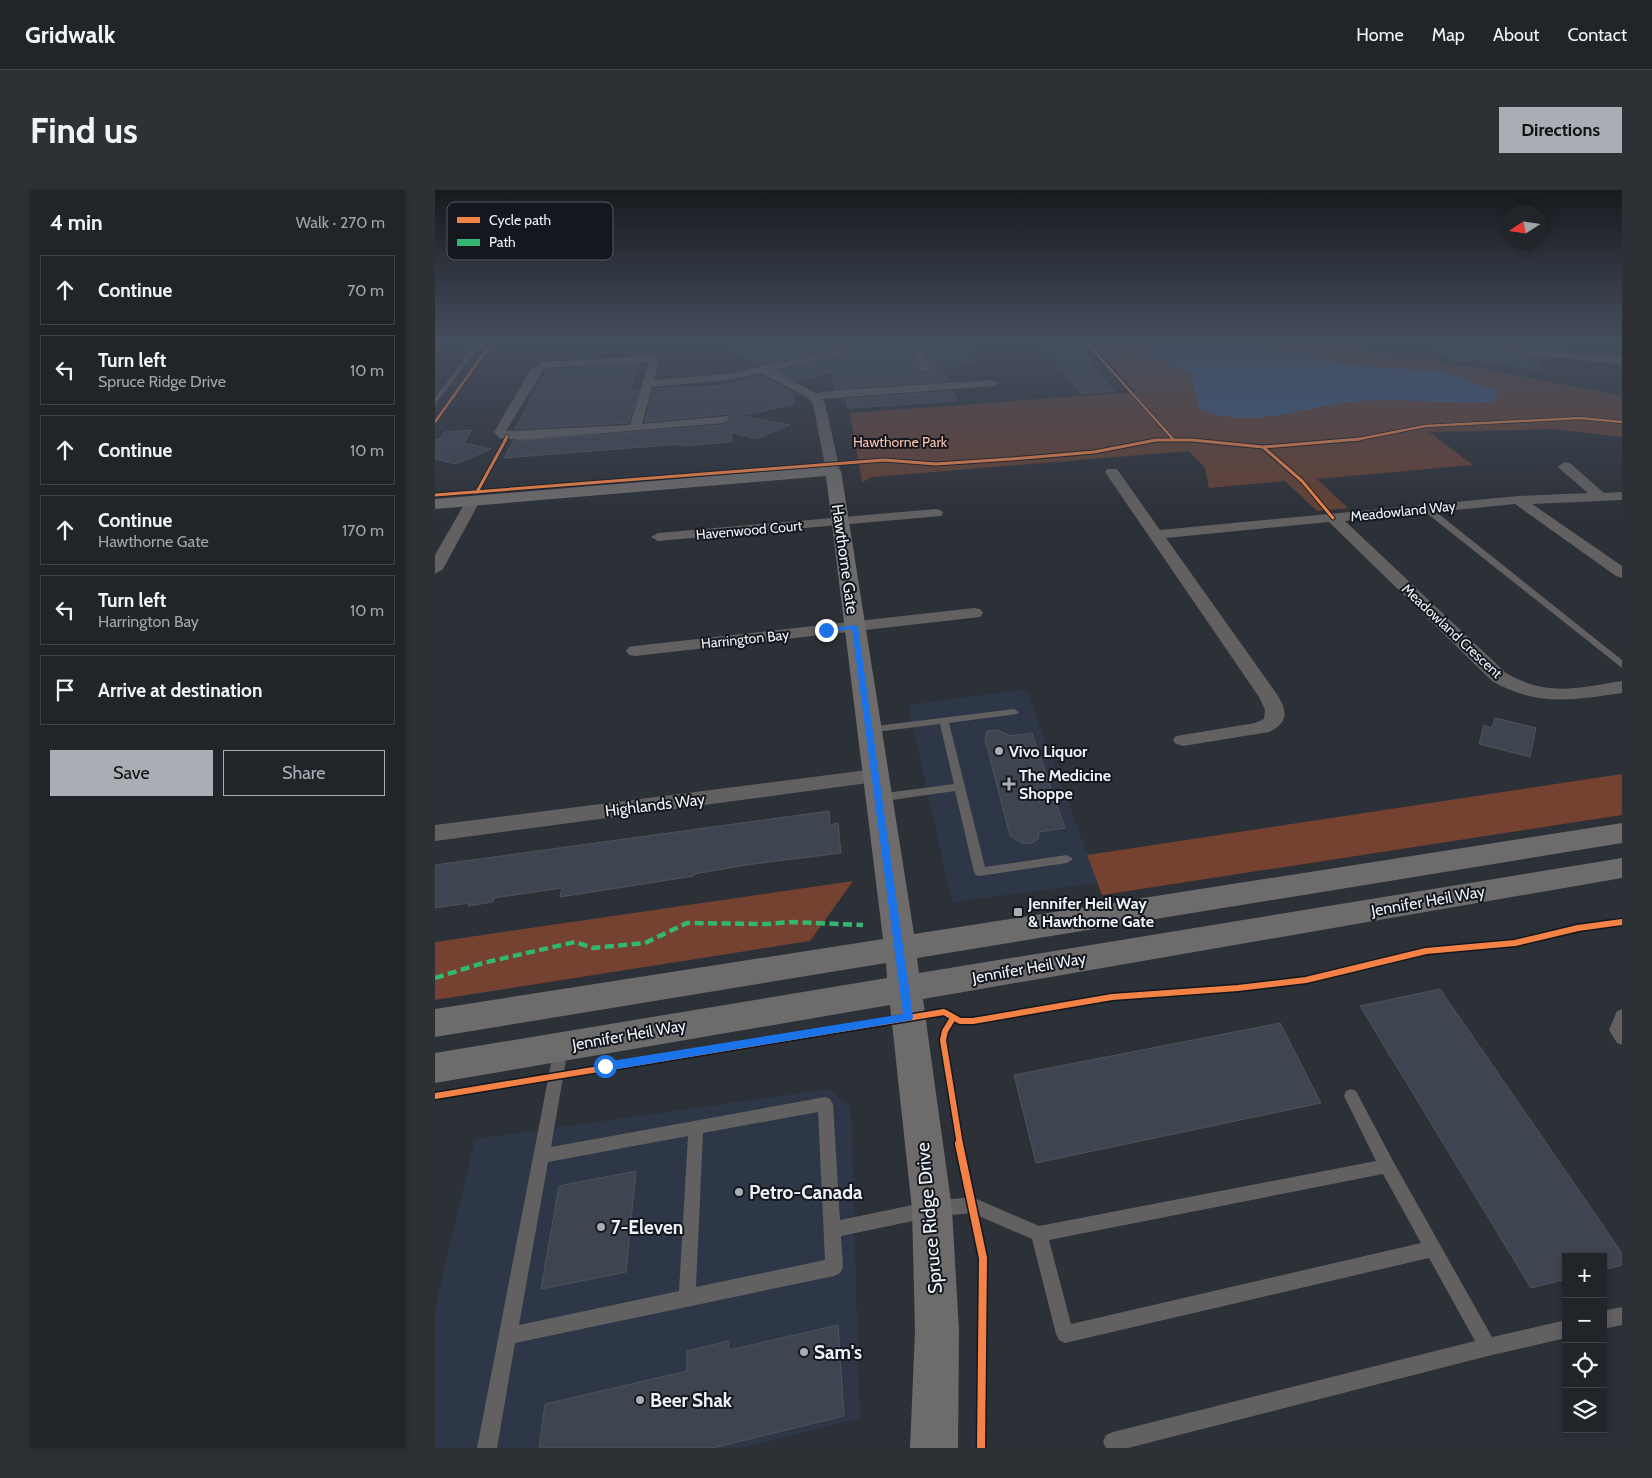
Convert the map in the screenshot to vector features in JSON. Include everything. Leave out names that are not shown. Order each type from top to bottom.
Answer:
[{"type":"main road","points":[[435,504],[833,471]]},
{"type":"main road","name":"Hawthorne Gate","points":[[833,471],[900,949]]},
{"type":"main road","points":[[435,1023],[1622,833]]},
{"type":"main road","name":"Jennifer Heil Way","points":[[435,1068],[1622,868]]},
{"type":"main road","name":"Spruce Ridge Drive","points":[[900,949],[933,1209],[937,1331],[934,1448]]},
{"type":"street","points":[[517,402],[500,432],[503,435],[520,436],[724,419]]},
{"type":"street","points":[[635,427],[643,402]]},
{"type":"street","name":"Hawthorne Gate","points":[[817,402],[821,407],[833,471]]},
{"type":"street","points":[[1565,466],[1601,497]]},
{"type":"street","points":[[1111,472],[1269,697],[1275,710],[1274,722],[1262,728],[1183,740]]},
{"type":"street","name":"Meadowland Way","points":[[1154,535],[1518,500],[1621,497]]},
{"type":"street","points":[[1518,500],[1622,573]]},
{"type":"street","points":[[435,569],[473,501]]},
{"type":"street","name":"Havenwood Court","points":[[658,538],[936,513]]},
{"type":"street","name":"Meadowland Crescent","points":[[1333,518],[1499,677],[1513,686],[1527,692],[1557,696],[1622,687]]},
{"type":"street","name":"Harrington Bay","points":[[635,651],[974,614]]},
{"type":"street","name":"Highlands Way","points":[[435,833],[876,787]]},
{"type":"lane","points":[[1427,509],[1622,665]]},
{"type":"lane","points":[[868,730],[1014,712]]},
{"type":"lane","points":[[944,721],[980,872],[1067,858]]},
{"type":"lane","points":[[876,787],[960,787]]},
{"type":"lane","points":[[1622,1016],[1616,1030],[1622,1040]]},
{"type":"lane","points":[[487,1448],[561,1046]]},
{"type":"lane","points":[[1351,1096],[1387,1166],[1488,1347]]},
{"type":"lane","points":[[508,1336],[834,1267],[825,1104],[541,1156]]},
{"type":"lane","points":[[687,1298],[696,1127]]},
{"type":"lane","points":[[832,1230],[933,1209],[972,1205],[1039,1234],[1387,1166]]},
{"type":"lane","points":[[1039,1234],[1065,1334],[1433,1249]]},
{"type":"lane","points":[[1607,1319],[1622,1316]]},
{"type":"lane","points":[[1113,1442],[1562,1330]]},
{"type":"shaded area","points":[[1026,689],[1098,883],[952,902],[908,705]]},
{"type":"shaded area","points":[[1622,774],[1622,815],[1102,895],[1087,855]]},
{"type":"shaded area","points":[[853,881],[810,941],[435,1000],[435,942]]},
{"type":"shaded area","points":[[829,1089],[851,1106],[860,1418],[743,1448],[435,1448],[435,1308],[475,1139]]},
{"type":"green space","name":"Hawthorne Park","points":[[1004,402],[1622,402],[1622,437],[1554,429],[1429,432],[1473,465],[1317,479],[1348,508],[1317,511],[1285,481],[1209,488],[1205,468],[1189,451],[872,477],[862,482],[850,413]]},
{"type":"water","points":[[1198,402],[1352,402],[1279,415],[1239,418],[1219,415],[1200,409]]},
{"type":"building","points":[[530,402],[635,402],[629,423],[515,429]]},
{"type":"building","points":[[650,402],[793,402],[793,404],[741,416],[790,425],[756,439],[731,432],[732,442],[681,446],[681,444],[504,458],[513,441],[724,425],[732,419],[728,414],[645,422]]},
{"type":"building","points":[[847,402],[946,402],[848,408]]},
{"type":"building","points":[[472,430],[464,443],[491,449],[456,464],[435,459],[435,439],[440,439],[444,432]]},
{"type":"building","points":[[1495,718],[1536,728],[1530,757],[1479,744],[1484,725],[1492,728]]},
{"type":"building","points":[[998,730],[1010,736],[1032,733],[1065,828],[1039,832],[1038,839],[1032,843],[1023,844],[1010,836],[985,739],[987,731]]},
{"type":"building","points":[[829,811],[830,825],[838,823],[841,853],[746,865],[694,874],[694,876],[560,897],[562,888],[494,898],[493,902],[468,906],[469,903],[435,908],[435,865]]},
{"type":"building","points":[[1440,989],[1622,1253],[1622,1265],[1607,1269],[1607,1253],[1562,1253],[1562,1280],[1531,1288],[1360,1006]]},
{"type":"building","points":[[1280,1023],[1321,1103],[1036,1163],[1014,1075]]},
{"type":"building","points":[[636,1171],[626,1272],[541,1289],[559,1186]]},
{"type":"building","points":[[838,1325],[844,1416],[713,1448],[539,1448],[545,1404],[687,1371],[687,1351],[728,1341],[729,1350]]},
{"type":"marked path","points":[[435,978],[483,963],[575,942],[593,948],[645,943],[687,923],[767,924],[792,922],[823,925],[863,925]]},
{"type":"cycle path","points":[[435,422],[449,402]]},
{"type":"cycle path","points":[[1140,402],[1173,439]]},
{"type":"cycle path","points":[[435,495],[884,460],[936,464],[1024,458],[1094,452],[1156,440],[1192,440],[1263,447],[1353,440],[1425,426],[1580,418],[1622,422]]},
{"type":"cycle path","points":[[477,492],[507,436]]},
{"type":"cycle path","points":[[1263,447],[1302,481],[1333,518]]},
{"type":"cycle path","points":[[435,1096],[944,1012],[960,1021],[973,1021],[1112,997],[1238,988],[1306,980],[1426,951],[1515,943],[1578,928],[1622,922]]},
{"type":"cycle path","points":[[953,1018],[945,1031],[943,1040],[964,1172],[983,1258],[981,1448]]},
{"type":"place","name":"Vivo Liquor","points":[[999,751]]},
{"type":"place","name":"The Medicine Shoppe","points":[[1009,784]]},
{"type":"place","name":"Jennifer Heil Way & Hawthorne Gate","points":[[1018,912]]},
{"type":"place","name":"Petro-Canada","points":[[739,1192]]},
{"type":"place","name":"7-Eleven","points":[[601,1227]]},
{"type":"place","name":"Sam's","points":[[804,1352]]},
{"type":"place","name":"Beer Shak","points":[[640,1400]]},
{"type":"route","points":[[605,1066],[908,1017],[897,924],[868,730],[855,627],[826,630]]}]
